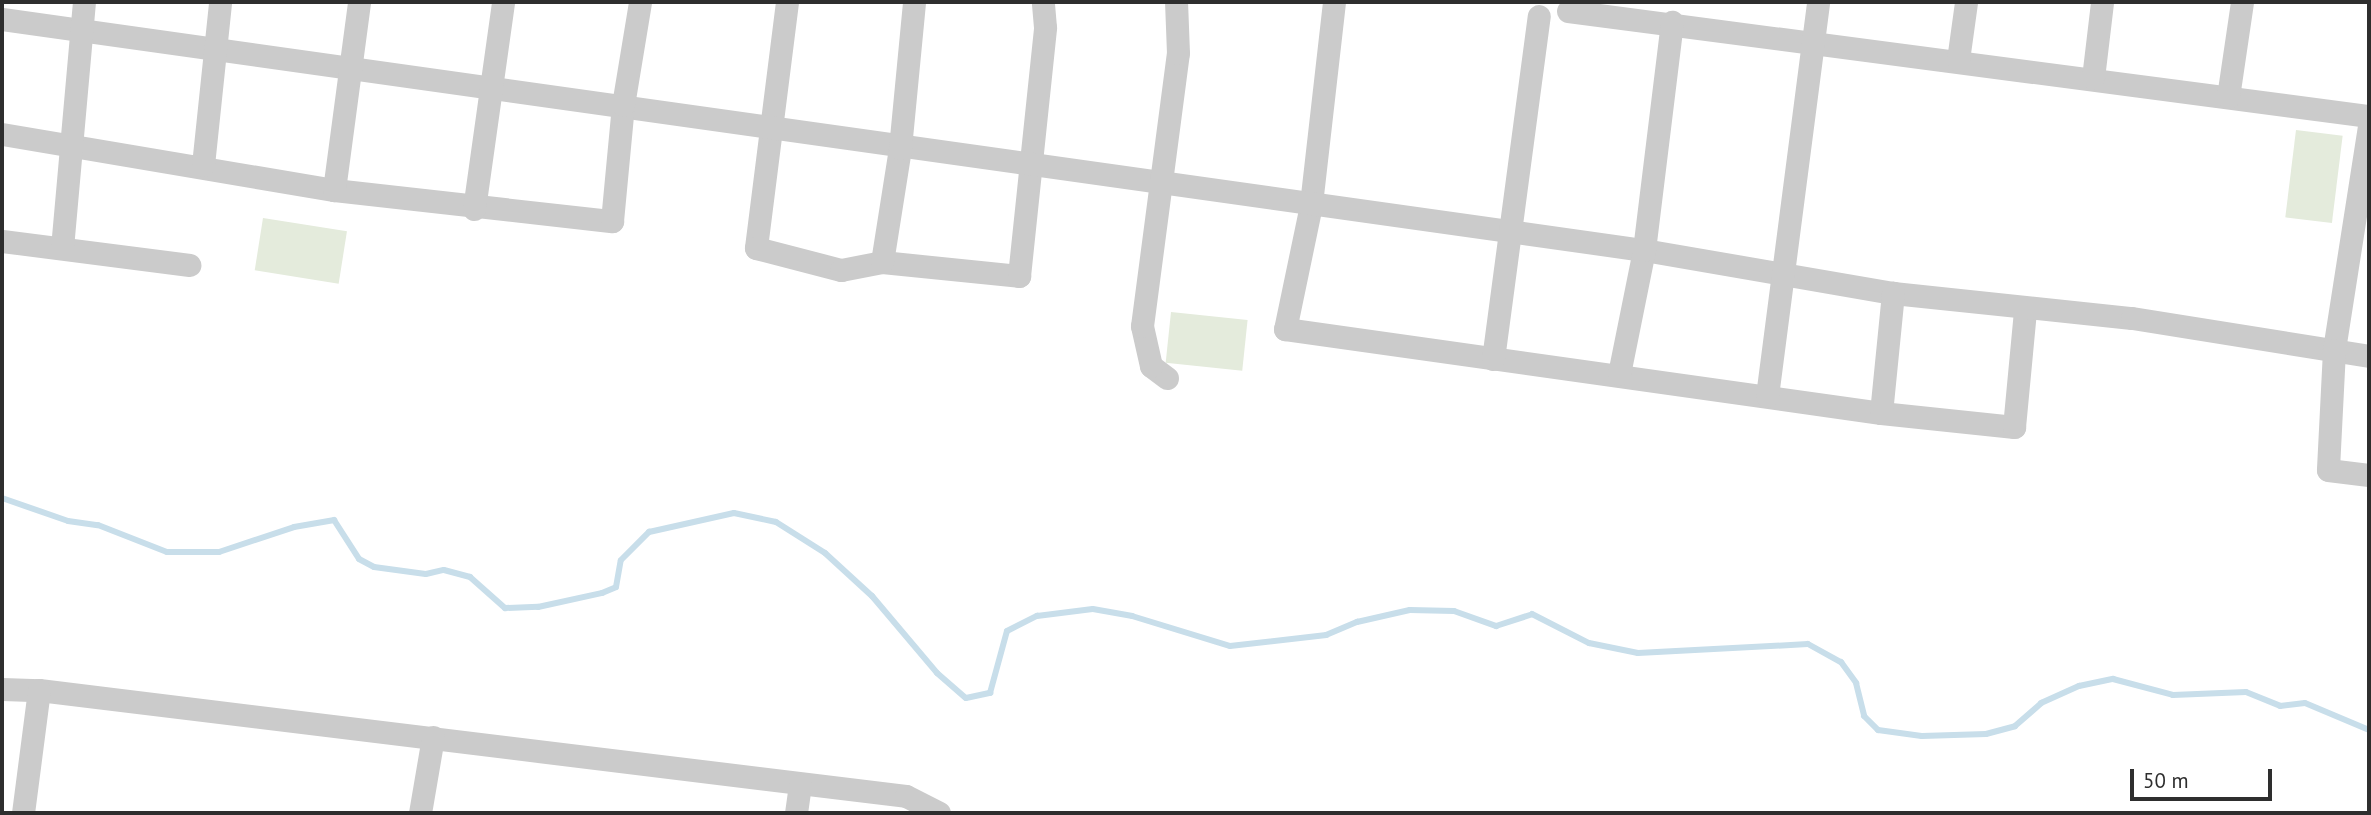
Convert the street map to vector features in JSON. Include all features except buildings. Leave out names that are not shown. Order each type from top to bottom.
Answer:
[{"type":"street","points":[[62,248],[79,33],[84,2]]},
{"type":"street","points":[[203,165],[220,2]]},
{"type":"street","points":[[334,190],[359,2]]},
{"type":"street","points":[[474,209],[503,2]]},
{"type":"street","points":[[2,134],[72,147],[203,165],[334,190],[474,209],[612,221],[623,105],[640,2]]},
{"type":"street","points":[[787,2],[756,248],[841,270],[882,262],[1019,276],[1045,27],[1043,2]]},
{"type":"street","points":[[882,262],[900,148],[914,2]]},
{"type":"street","points":[[1167,378],[1151,366],[1142,326],[1178,53],[1176,2]]},
{"type":"street","points":[[1334,2],[1311,205],[1285,329],[1881,413],[2014,426],[2025,311]]},
{"type":"street","points":[[1767,396],[1780,273],[1818,2]]},
{"type":"street","points":[[1958,60],[1966,2]]},
{"type":"street","points":[[2093,78],[2102,2]]},
{"type":"street","points":[[2228,97],[2242,2]]},
{"type":"street","points":[[1568,11],[1672,22],[1812,43],[1958,60],[2369,116]]},
{"type":"street","points":[[1493,359],[1539,16]]},
{"type":"street","points":[[2,19],[79,33],[623,105],[769,131],[1644,250],[1893,293],[2025,311],[2132,318],[2369,356]]},
{"type":"street","points":[[1619,374],[1644,250],[1672,22]]},
{"type":"street","points":[[2369,126],[2334,349],[2328,470],[2369,475]]},
{"type":"street","points":[[2,241],[189,265]]},
{"type":"street","points":[[1881,413],[1893,293]]},
{"type":"street","points":[[2,689],[38,690],[906,796],[937,812]]},
{"type":"street","points":[[23,813],[38,690]]},
{"type":"street","points":[[420,813],[433,737]]},
{"type":"street","points":[[796,813],[800,785]]},
{"type":"green space","points":[[2296,130],[2343,136],[2332,223],[2285,217]]},
{"type":"green space","points":[[263,218],[347,231],[339,284],[255,270]]},
{"type":"green space","points":[[1171,312],[1248,320],[1242,371],[1166,363]]},
{"type":"waterway","points":[[2,498],[68,521],[98,525],[167,552],[219,552],[294,527],[334,520],[359,559],[374,567],[426,574],[444,570],[470,577],[505,608],[538,607],[602,593],[616,587],[621,560],[649,532],[734,513],[776,522],[825,553],[872,596],[937,673],[966,698],[990,693],[1007,631],[1037,616],[1093,609],[1132,616],[1230,646],[1326,635],[1357,622],[1410,610],[1454,611],[1496,626],[1532,614],[1589,643],[1638,653],[1808,644],[1841,662],[1856,683],[1864,716],[1878,730],[1922,736],[1986,734],[2015,726],[2041,703],[2079,686],[2113,679],[2173,695],[2246,692],[2280,706],[2305,703],[2369,730]]}]
